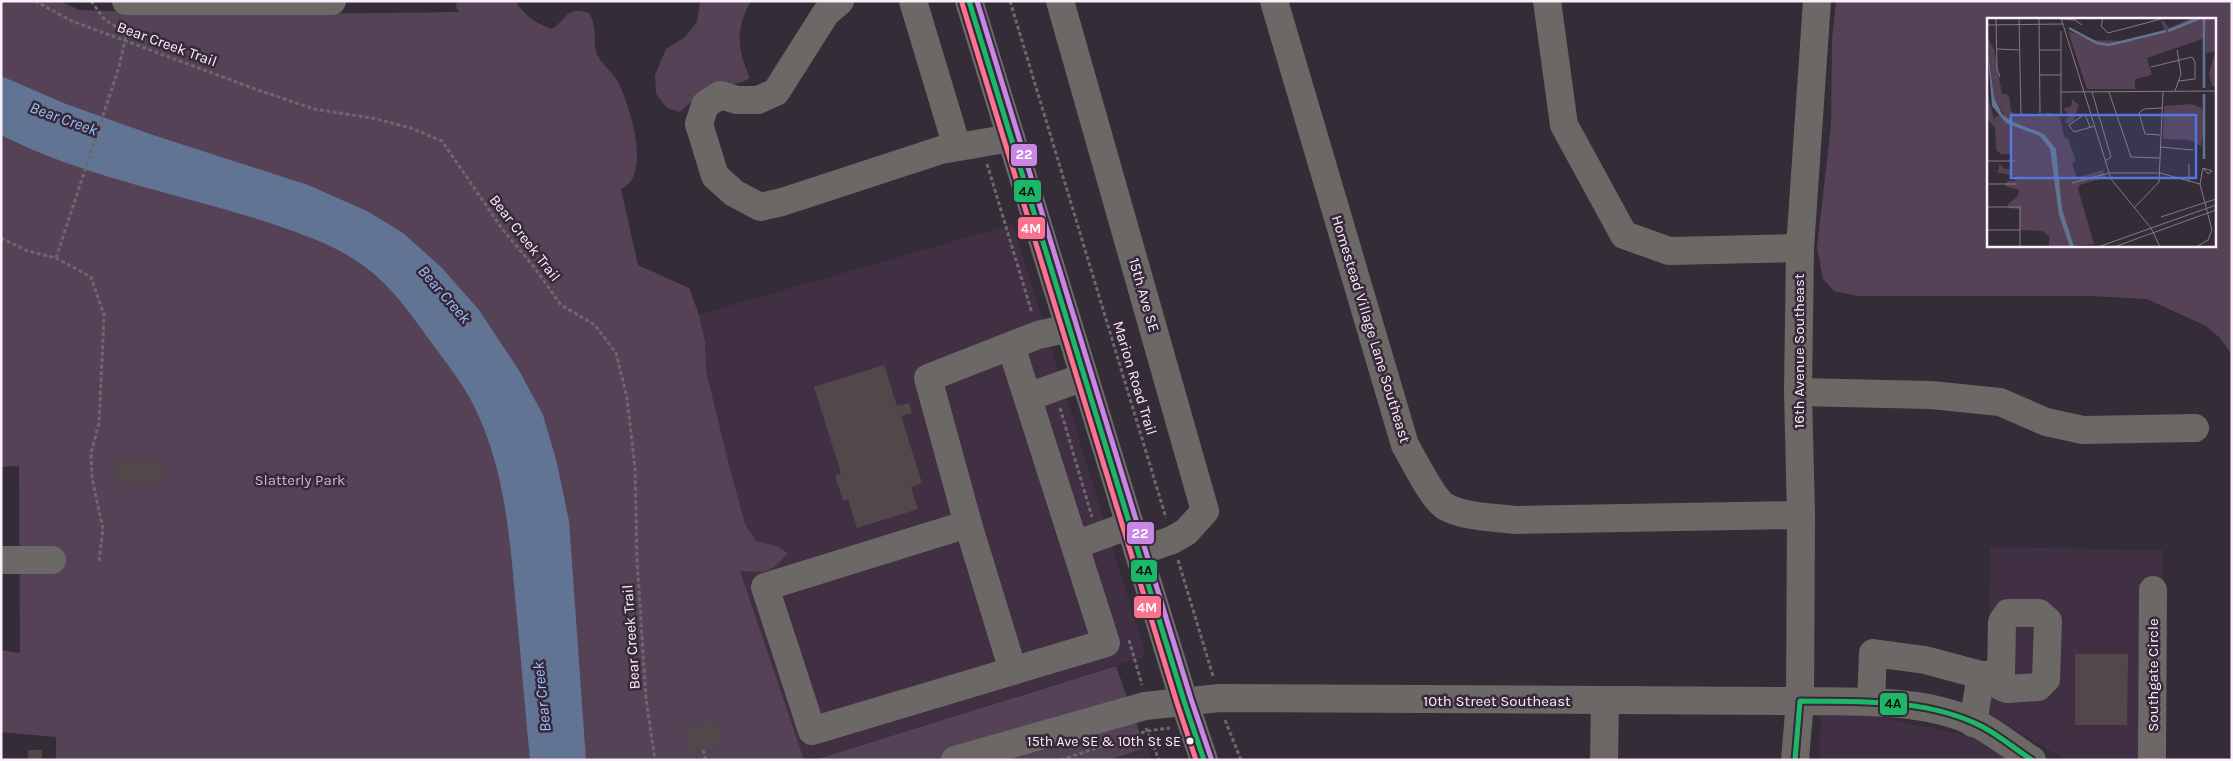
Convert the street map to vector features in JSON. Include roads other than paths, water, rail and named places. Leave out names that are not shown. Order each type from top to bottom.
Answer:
[{"type":"main road","points":[[969,1],[1184,701],[1204,760]]},
{"type":"street","points":[[127,2],[332,1]]},
{"type":"street","points":[[840,1],[826,13],[776,92],[758,100],[737,100],[720,95],[705,105],[699,124],[715,176],[734,193],[760,206],[782,202],[941,150],[1011,138]]},
{"type":"street","points":[[913,1],[957,146]]},
{"type":"street","name":"15th Ave SE","points":[[1060,1],[1206,511],[1186,532],[1172,540],[1138,552]]},
{"type":"street","name":"Homestead Village Lane Southeast","points":[[1274,1],[1405,446],[1422,477],[1445,507],[1473,515],[1516,520],[1801,515]]},
{"type":"street","points":[[1547,1],[1564,125],[1624,235],[1669,251],[1800,248]]},
{"type":"street","name":"16th Avenue Southeast","points":[[1795,760],[1800,701],[1801,515],[1798,392],[1800,248],[1817,1]]},
{"type":"street","points":[[1013,671],[968,524],[928,378],[1038,335],[1069,328]]},
{"type":"street","points":[[968,524],[765,587],[812,731],[1106,643],[1011,346]]},
{"type":"street","points":[[1028,397],[1084,377]]},
{"type":"street","points":[[1798,392],[1931,395],[2000,402],[2046,422],[2083,430],[2195,428]]},
{"type":"street","points":[[1075,545],[1130,525]]},
{"type":"street","points":[[1,560],[52,560]]},
{"type":"street","name":"Southgate Circle","points":[[2152,760],[2153,590]]},
{"type":"street","points":[[1871,702],[1864,653],[1925,660],[1991,675],[1972,723]]},
{"type":"street","name":"10th Street Southeast","points":[[955,760],[1145,706],[1219,698],[1871,702],[1932,710],[1972,723],[2032,760]]},
{"type":"street","points":[[1604,760],[1605,701]]},
{"type":"water","name":"Bear Creek","points":[[1,76],[66,104],[153,135],[308,185],[367,211],[403,233],[442,268],[479,310],[520,372],[543,415],[557,463],[569,521],[586,760],[530,760],[514,581],[500,480],[485,432],[475,408],[453,372],[404,306],[380,279],[366,268],[351,257],[314,239],[236,212],[77,167],[1,135]]},
{"type":"place","name":"15th Ave SE & 10th St SE","points":[[1190,741]]},
{"type":"park label","name":"Slatterly Park","points":[[300,480]]}]
